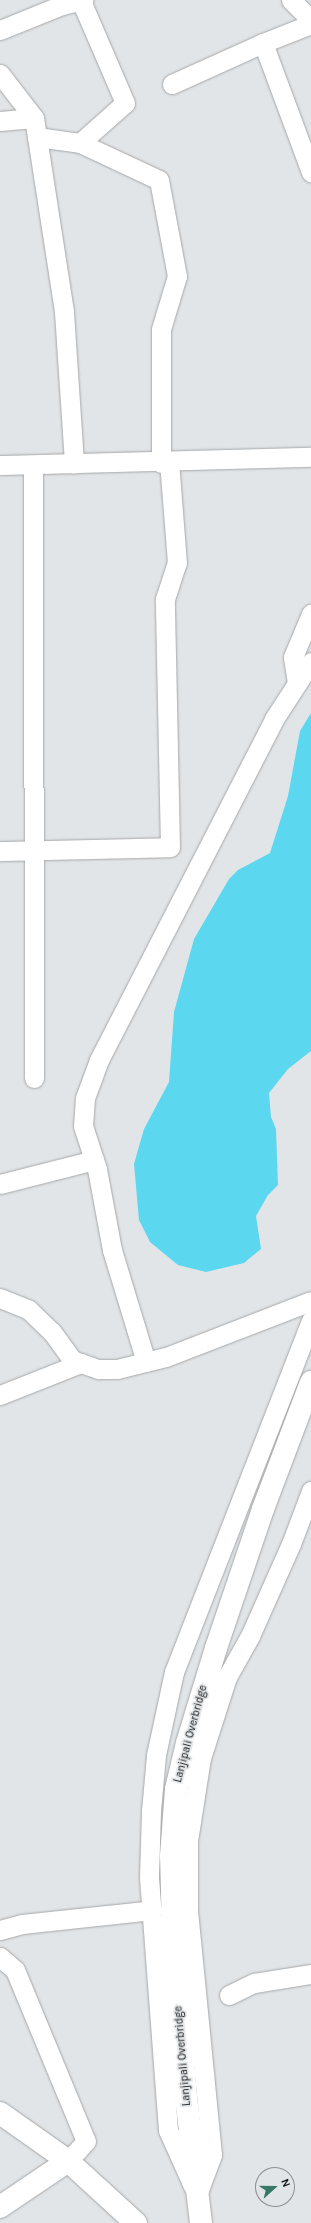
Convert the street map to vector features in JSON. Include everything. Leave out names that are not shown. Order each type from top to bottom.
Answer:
[{"type":"main road","name":"Lanjipali Overbridge","points":[[201,2223],[185,2089],[173,1930],[171,1856],[176,1789],[216,1648],[263,1509],[311,1382]]},
{"type":"main road","points":[[0,2113],[68,2161],[136,2223]]},
{"type":"main road","points":[[0,2207],[68,2161]]},
{"type":"street","points":[[0,30],[62,5],[82,0],[125,103],[80,143]]},
{"type":"street","points":[[291,0],[311,20]]},
{"type":"street","points":[[172,84],[263,43],[311,24]]},
{"type":"street","points":[[263,43],[311,172]]},
{"type":"street","points":[[0,74],[34,118],[38,136],[64,312],[74,464]]},
{"type":"street","points":[[0,121],[34,118]]},
{"type":"street","points":[[0,851],[170,847],[165,599],[177,563],[165,463],[161,329],[177,276],[159,180],[80,143],[38,136]]},
{"type":"street","points":[[0,465],[165,463],[311,457]]},
{"type":"street","points":[[33,465],[34,1078]]},
{"type":"street","points":[[297,683],[293,657],[311,614]]},
{"type":"street","points":[[146,1362],[112,1250],[94,1160],[83,1126],[84,1105],[99,1060],[274,719],[311,662]]},
{"type":"street","points":[[0,1184],[94,1160]]},
{"type":"street","points":[[0,1298],[29,1310],[52,1332],[72,1360],[98,1369],[117,1369],[166,1357],[311,1301]]},
{"type":"street","points":[[197,2195],[168,2130],[149,1878],[151,1811],[156,1755],[174,1672],[311,1321]]},
{"type":"street","points":[[0,1395],[81,1363]]},
{"type":"street","points":[[197,2195],[212,2155],[188,1912],[188,1841],[201,1758],[227,1677],[250,1636],[291,1544],[311,1491]]},
{"type":"street","points":[[0,1930],[22,1924],[152,1910]]},
{"type":"street","points":[[0,1957],[15,1970],[86,2141],[68,2161]]},
{"type":"street","points":[[229,1995],[254,1983],[311,1974]]},
{"type":"water","points":[[311,713],[311,1051],[288,1069],[269,1093],[271,1117],[276,1129],[278,1185],[268,1195],[256,1216],[261,1249],[244,1263],[206,1272],[178,1265],[150,1242],[139,1220],[134,1164],[144,1129],[169,1082],[174,1012],[194,939],[229,879],[238,870],[270,853],[288,796],[300,731]]}]
